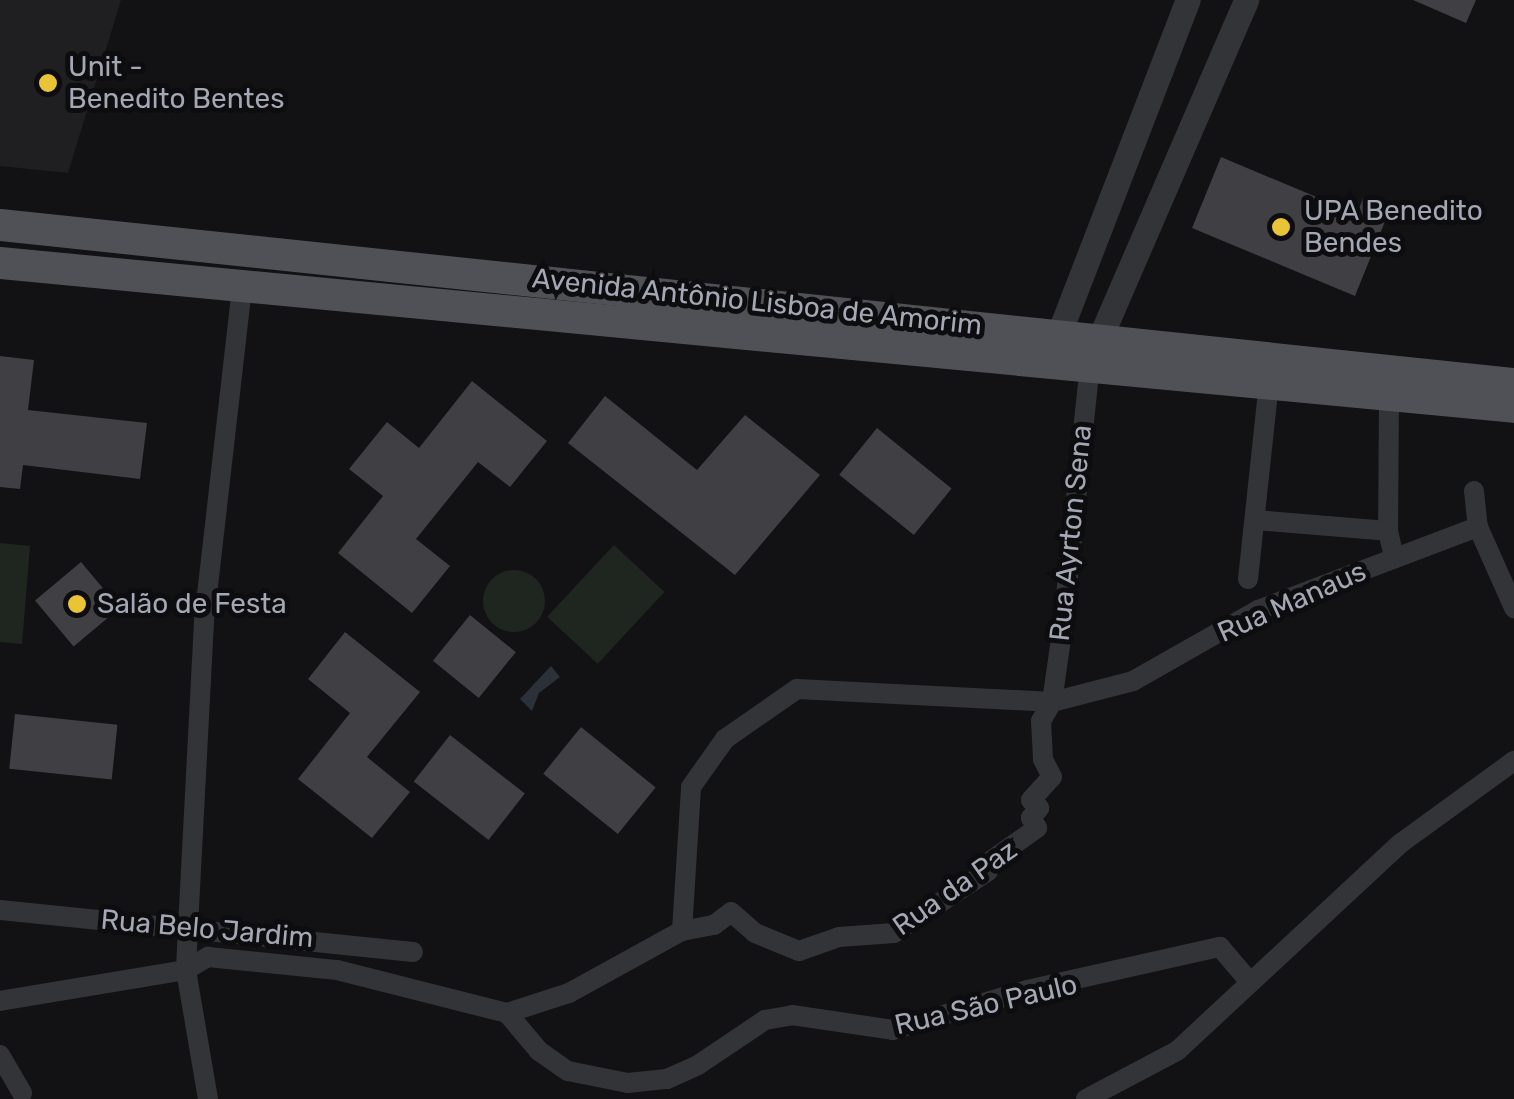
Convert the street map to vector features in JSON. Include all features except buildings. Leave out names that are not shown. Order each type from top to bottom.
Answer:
[{"type":"main road","name":"Avenida Antônio Lisboa de Amorim","points":[[0,224],[1055,346],[1269,383],[1514,407]]},
{"type":"main road","name":"Avenida Antônio Lisboa de Amorim","points":[[0,263],[242,289],[1055,346]]},
{"type":"main road","name":"Avenida Antônio Lisboa de Amorim","points":[[1093,352],[1514,384]]},
{"type":"street","points":[[1055,346],[1188,0]]},
{"type":"street","points":[[1093,352],[1246,0]]},
{"type":"street","points":[[208,1099],[203,1037],[186,970],[204,621],[242,289]]},
{"type":"street","name":"Rua Ayrton Sena","points":[[1052,702],[1093,352]]},
{"type":"street","points":[[1248,580],[1269,383]]},
{"type":"street","points":[[1390,396],[1388,531],[1394,558]]},
{"type":"street","points":[[1474,491],[1478,527],[1514,608]]},
{"type":"street","points":[[1255,520],[1388,531]]},
{"type":"street","name":"Rua Manaus","points":[[1052,702],[1132,681],[1258,610],[1478,527]]},
{"type":"street","points":[[507,1013],[621,970],[682,931],[691,788],[725,740],[764,708],[811,687],[1052,702]]},
{"type":"street","name":"Rua da Paz","points":[[682,931],[714,925],[730,912],[755,933],[799,950],[839,937],[894,933],[988,871],[985,866],[1037,828],[1032,818],[1039,808],[1031,800],[1052,777],[1042,760],[1042,722],[1052,702]]},
{"type":"street","points":[[1086,1099],[1176,1051],[1401,843],[1514,761]]},
{"type":"street","name":"Rua Belo Jardim","points":[[0,910],[414,952]]},
{"type":"street","name":"Rua São Paulo","points":[[507,1013],[538,1051],[568,1071],[628,1083],[667,1079],[766,1020],[792,1015],[893,1030],[1027,990],[1220,947],[1249,980]]},
{"type":"street","name":"Rua Belo Jardim","points":[[0,1000],[186,970],[208,957],[337,970],[507,1013]]},
{"type":"street","points":[[0,1055],[26,1096]]},
{"type":"street","points":[[0,1080],[26,1096]]},
{"type":"shaded area","name":"Unit - Benedito Bentes","points":[[0,0],[121,0],[68,173],[0,166]]},
{"type":"shaded area","points":[[0,543],[30,546],[22,644],[0,642]]},
{"type":"shaded area","points":[[614,545],[664,592],[598,664],[547,617]]},
{"type":"shaded area","points":[[514,570],[536,579],[545,601],[536,623],[514,632],[492,623],[483,601],[492,579]]},
{"type":"shaded area","points":[[551,666],[560,677],[539,693],[532,711],[520,699]]},
{"type":"place","name":"Unit - Benedito Bentes","points":[[48,83]]},
{"type":"place","name":"UPA Benedito Bendes","points":[[1281,227]]},
{"type":"place","name":"Salão de Festa","points":[[77,604]]}]
